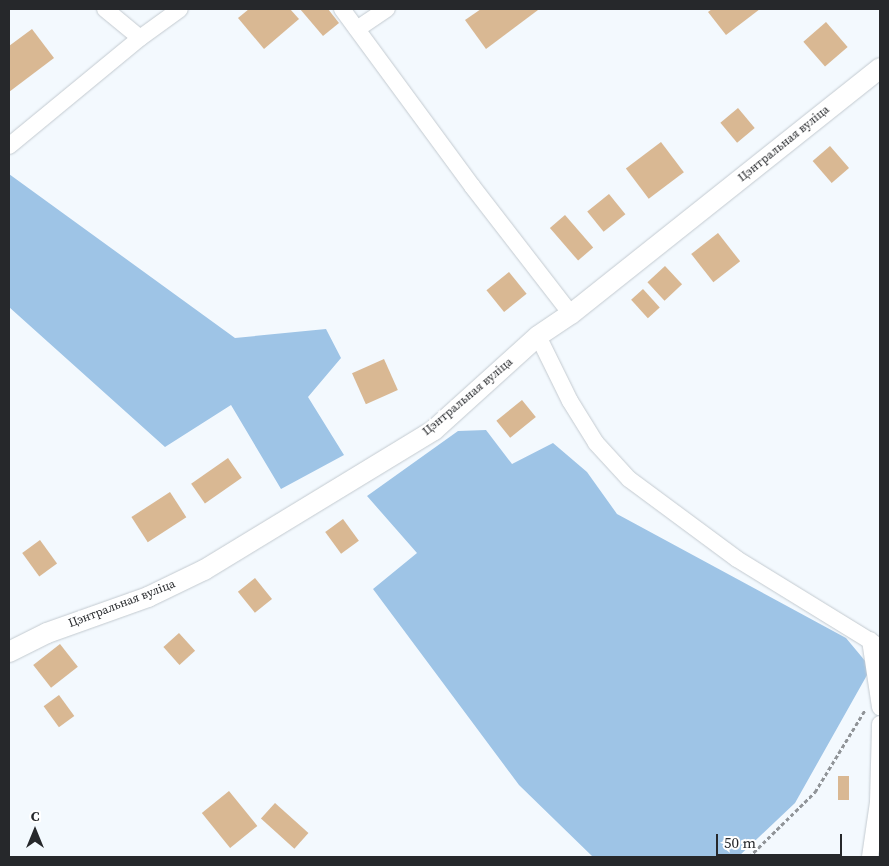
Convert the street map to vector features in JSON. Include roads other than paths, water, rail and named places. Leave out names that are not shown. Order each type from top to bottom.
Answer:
[{"type":"street","points":[[105,9],[140,38]]},
{"type":"street","points":[[9,146],[140,38],[180,9]]},
{"type":"street","points":[[342,9],[472,186],[571,314]]},
{"type":"street","points":[[357,29],[387,9]]},
{"type":"street","name":"Цэнтральная вуліца","points":[[9,652],[48,633],[148,597],[204,570],[434,430],[538,336],[571,314],[880,68]]},
{"type":"street","points":[[538,336],[570,401],[596,443],[629,479],[737,559],[875,643],[879,699]]},
{"type":"street","points":[[870,857],[878,802],[880,724]]}]
